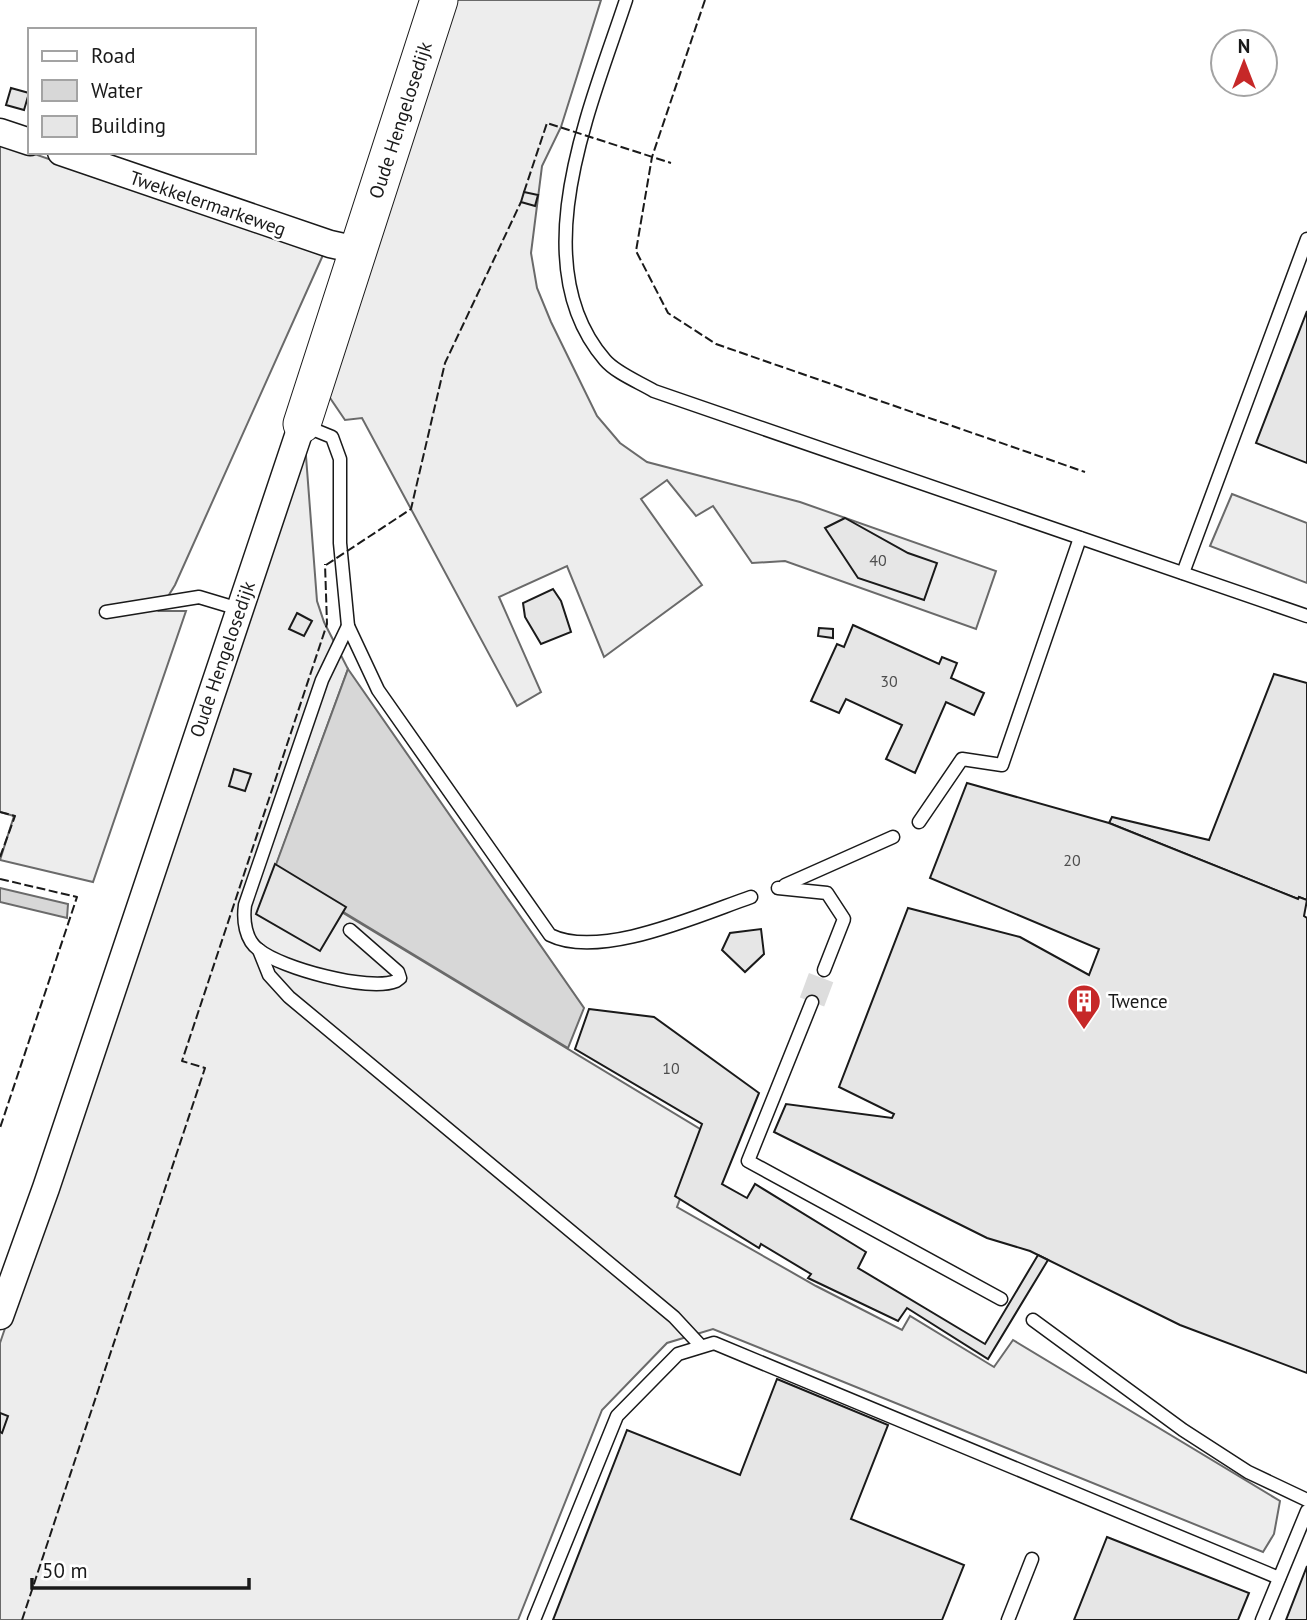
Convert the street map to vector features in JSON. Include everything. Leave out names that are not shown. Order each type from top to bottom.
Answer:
[{"type":"street","name":"Oude Hengelosedijk","points":[[0,1316],[46,1188],[302,424],[439,0]]},
{"type":"street","points":[[0,132],[28,141]]},
{"type":"street","name":"Twekkelermarkeweg","points":[[67,154],[330,244],[357,250]]},
{"type":"lane","points":[[626,0],[582,134],[568,203],[567,281],[584,328],[606,362],[654,391],[1307,616]]},
{"type":"lane","points":[[1183,573],[1307,239]]},
{"type":"lane","points":[[302,424],[332,437],[340,459],[340,543],[348,626],[378,690],[550,935],[580,945],[609,941],[645,933],[751,897]]},
{"type":"lane","points":[[919,822],[962,759],[1002,765],[1080,538]]},
{"type":"lane","points":[[106,612],[199,597],[239,609]]},
{"type":"lane","points":[[348,626],[322,680],[245,905],[243,921],[269,975],[289,997],[674,1317],[700,1345]]},
{"type":"lane","points":[[824,970],[844,919],[827,893],[778,888],[893,836]]},
{"type":"lane","points":[[259,950],[303,970],[342,980],[369,984],[396,981],[400,978],[398,972],[350,930]]},
{"type":"lane","points":[[812,1002],[748,1161],[1001,1299]]},
{"type":"lane","points":[[1032,1320],[1183,1430],[1248,1472],[1307,1500]]},
{"type":"lane","points":[[534,1620],[617,1416],[678,1354],[700,1345],[714,1343],[1279,1578]]},
{"type":"lane","points":[[1262,1620],[1307,1511]]},
{"type":"lane","points":[[1008,1620],[1032,1559]]},
{"type":"shaded area","points":[[457,0],[601,0],[561,127],[542,166],[531,253],[537,288],[597,416],[620,443],[647,462],[800,502],[996,571],[976,629],[785,561],[752,563],[713,506],[696,516],[667,480],[641,499],[702,585],[604,657],[567,566],[499,597],[541,692],[517,706],[362,418],[345,420],[324,389]]},
{"type":"shaded area","points":[[0,142],[323,255],[175,585],[159,611],[186,611],[93,882],[0,860],[14,816],[0,812]]},
{"type":"shaded area","points":[[305,443],[317,601],[324,622],[348,669],[274,871],[705,1132],[677,1207],[816,1286],[902,1330],[910,1316],[994,1367],[1013,1340],[1280,1501],[1274,1534],[1263,1552],[713,1329],[667,1343],[602,1410],[518,1620],[0,1620],[0,1343]]},
{"type":"shaded area","points":[[1232,494],[1307,523],[1307,583],[1210,546]]},
{"type":"water","points":[[348,669],[584,1008],[568,1048],[274,870]]},
{"type":"water","points":[[0,888],[68,904],[67,918],[0,902]]},
{"type":"building","points":[[11,88],[28,93],[24,110],[6,105]]},
{"type":"building","points":[[524,192],[538,195],[535,206],[521,202]]},
{"type":"building","points":[[1307,311],[1307,463],[1256,443]]},
{"type":"building","points":[[845,518],[908,553],[937,563],[924,600],[858,578],[825,528]]},
{"type":"building","points":[[553,589],[561,601],[571,632],[541,644],[525,617],[523,603]]},
{"type":"building","points":[[297,613],[312,621],[304,636],[289,629]]},
{"type":"building","points":[[853,625],[939,664],[942,657],[957,663],[951,678],[984,693],[974,715],[946,702],[915,773],[886,759],[902,725],[846,699],[839,713],[811,701],[837,644],[844,647]]},
{"type":"building","points":[[819,628],[833,629],[833,638],[818,636]]},
{"type":"building","points":[[1274,674],[1307,683],[1307,900],[1298,899],[1109,823],[1112,817],[1209,840]]},
{"type":"building","points":[[234,769],[251,774],[245,791],[229,786]]},
{"type":"building","name":"Twence","points":[[967,783],[1109,823],[1298,899],[1307,900],[1304,916],[1307,918],[1307,1373],[1180,1325],[1030,1251],[987,1238],[774,1132],[786,1104],[892,1118],[894,1114],[839,1087],[908,908],[1020,937],[1089,975],[1099,949],[930,878]]},
{"type":"building","points":[[275,864],[346,907],[320,951],[256,914]]},
{"type":"building","points":[[761,929],[764,954],[745,972],[722,950],[730,933]]},
{"type":"building","points":[[589,1009],[654,1017],[759,1093],[722,1184],[747,1198],[755,1184],[866,1252],[858,1268],[985,1344],[1038,1255],[1048,1260],[988,1359],[907,1308],[898,1321],[808,1278],[811,1274],[761,1244],[759,1248],[675,1196],[702,1124],[575,1049]]},
{"type":"building","points":[[777,1379],[888,1425],[851,1519],[964,1565],[942,1620],[553,1620],[627,1430],[740,1475]]},
{"type":"building","points":[[0,1413],[8,1416],[2,1433],[0,1432]]},
{"type":"building","points":[[1107,1537],[1249,1593],[1238,1620],[1074,1620]]},
{"type":"building","points":[[1307,1566],[1307,1620],[1286,1620]]},
{"type":"tunnel","points":[[812,1002],[824,970]]},
{"type":"fence","points":[[705,0],[652,157],[636,251],[668,313],[716,344],[1085,472]]},
{"type":"fence","points":[[524,192],[547,123],[671,163]]},
{"type":"fence","points":[[326,565],[411,509],[445,363],[521,202]]},
{"type":"fence","points":[[22,1620],[205,1068],[182,1061],[327,624],[325,564]]},
{"type":"fence","points":[[0,812],[15,816],[0,857]]},
{"type":"fence","points":[[0,879],[77,897],[0,1128]]},
{"type":"place","name":"Twence","points":[[1084,1031]]}]
